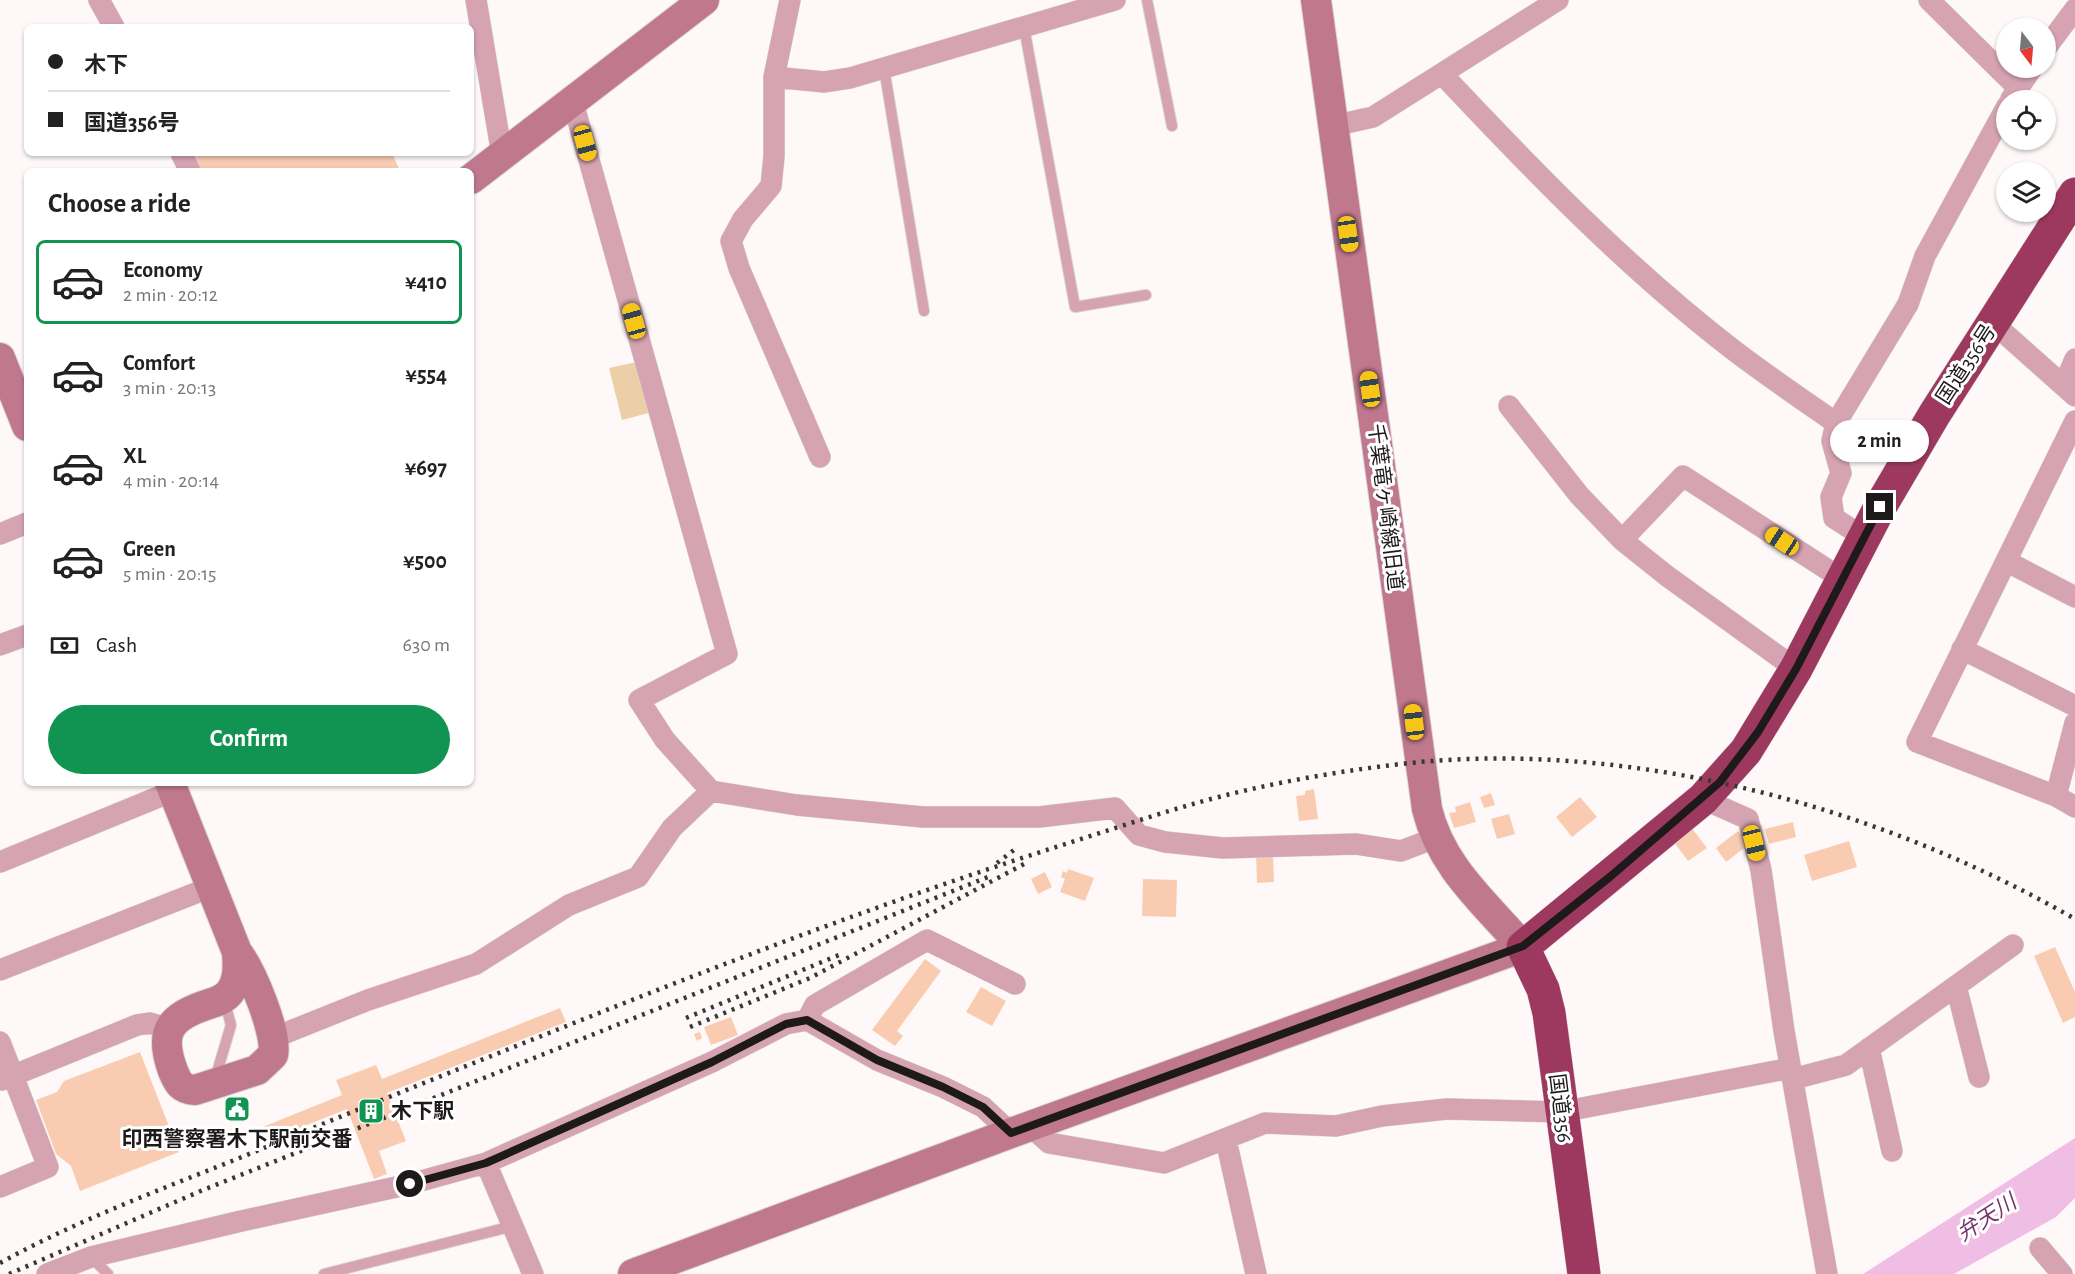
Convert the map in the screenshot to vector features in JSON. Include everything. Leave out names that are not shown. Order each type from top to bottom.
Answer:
[{"type":"highway","name":"国道356号","points":[[1523,946],[1703,799],[1746,751],[1796,669],[1864,538],[1934,415],[2075,194]]},
{"type":"highway","name":"国道356","points":[[1523,946],[1540,982],[1549,1013],[1584,1274]]},
{"type":"street","points":[[99,0],[112,24]]},
{"type":"street","points":[[476,0],[502,155]]},
{"type":"street","points":[[790,0],[774,77],[774,156],[771,186],[743,219],[731,241],[739,268],[820,457]]},
{"type":"street","points":[[774,77],[824,82],[884,68],[1115,0]]},
{"type":"street","name":"千葉竜ヶ崎線旧道","points":[[1316,0],[1427,809],[1435,838],[1454,870],[1523,946]]},
{"type":"street","points":[[1333,126],[1373,117],[1443,75],[1558,0]]},
{"type":"street","points":[[1929,0],[2010,90]]},
{"type":"street","points":[[474,177],[692,4]]},
{"type":"street","points":[[2056,35],[2075,9]]},
{"type":"street","points":[[1443,75],[1531,169],[1643,274],[1736,352],[1836,423]]},
{"type":"street","points":[[572,99],[727,654],[639,700],[665,740],[711,791],[796,806],[923,817],[1039,817],[1115,808],[1139,835],[1165,842],[1223,848],[1356,844],[1401,851],[1435,838]]},
{"type":"street","points":[[1864,538],[1834,518],[1831,497],[1841,473],[1832,441],[1836,423],[1908,304],[1925,256],[1996,126]]},
{"type":"street","points":[[1993,323],[2069,390]]},
{"type":"street","points":[[0,358],[19,414]]},
{"type":"street","points":[[2069,390],[2075,359]]},
{"type":"street","points":[[1509,406],[1579,495],[1622,540],[1667,576],[1796,669]]},
{"type":"street","points":[[2075,421],[1917,742],[2056,796],[2075,807]]},
{"type":"street","points":[[1622,540],[1683,476],[1842,579]]},
{"type":"street","points":[[0,534],[24,524]]},
{"type":"street","points":[[2006,561],[2075,597]]},
{"type":"street","points":[[0,645],[24,636]]},
{"type":"street","points":[[1962,650],[2075,706]]},
{"type":"street","points":[[2056,796],[2075,723]]},
{"type":"street","points":[[0,862],[172,787],[237,952],[252,974],[262,1004],[273,1038],[275,1047],[267,1062],[257,1070],[195,1090],[181,1087],[166,1051],[165,1040],[169,1029],[186,1012],[224,999],[246,995],[262,1004]]},
{"type":"street","points":[[273,1038],[368,1000],[476,964],[569,905],[638,877],[672,828],[711,791]]},
{"type":"street","points":[[1703,799],[1748,819],[1761,870],[1792,1074],[1827,1274]]},
{"type":"street","points":[[0,970],[211,887]]},
{"type":"street","points":[[807,1020],[815,1005],[927,940],[1015,984]]},
{"type":"street","points":[[46,1274],[91,1257],[410,1184],[486,1163],[712,1062],[786,1024],[807,1020],[877,1060],[943,1087],[1049,1143],[1164,1163],[1265,1123],[1336,1126],[1382,1116],[1447,1109],[1561,1112],[1846,1065],[2013,945]]},
{"type":"street","points":[[646,1272],[1021,1130],[1523,946]]},
{"type":"street","points":[[224,999],[237,977],[237,952]]},
{"type":"street","points":[[1956,986],[1979,1077]]},
{"type":"street","points":[[7,1078],[137,1025],[150,1023],[169,1029]]},
{"type":"street","points":[[0,1042],[7,1078],[48,1167],[0,1187]]},
{"type":"street","points":[[1869,1048],[1892,1151]]},
{"type":"street","points":[[1226,1140],[1256,1274]]},
{"type":"street","points":[[486,1163],[533,1274]]},
{"type":"street","points":[[2040,1248],[2062,1274]]},
{"type":"lane","points":[[1147,0],[1172,126]]},
{"type":"lane","points":[[1024,27],[1075,307],[1146,295]]},
{"type":"lane","points":[[884,68],[924,311]]},
{"type":"lane","points":[[214,1085],[231,1025],[224,999]]},
{"type":"lane","points":[[324,1274],[513,1226]]},
{"type":"lane","points":[[91,1257],[108,1274]]},
{"type":"shaded area","points":[[641,361],[656,411],[622,420],[609,368]]},
{"type":"water","name":"弁天川","points":[[2075,1138],[2075,1198],[2056,1217],[1954,1274],[1863,1274]]},
{"type":"building","points":[[191,156],[393,156],[399,168],[197,168]]},
{"type":"building","points":[[1314,789],[1318,819],[1299,821],[1296,796],[1305,795],[1305,791]]},
{"type":"building","points":[[1491,793],[1495,805],[1484,808],[1480,797]]},
{"type":"building","points":[[1580,797],[1597,817],[1572,837],[1556,817]]},
{"type":"building","points":[[1470,802],[1476,822],[1454,828],[1449,813],[1456,812],[1455,807]]},
{"type":"building","points":[[1509,814],[1515,834],[1497,839],[1491,819]]},
{"type":"building","points":[[1793,822],[1796,837],[1769,844],[1765,829]]},
{"type":"building","points":[[1691,827],[1707,848],[1688,861],[1673,841]]},
{"type":"building","points":[[1738,831],[1748,845],[1726,862],[1716,848]]},
{"type":"building","points":[[1849,841],[1857,867],[1812,881],[1804,855]]},
{"type":"building","points":[[1273,852],[1274,882],[1257,883],[1256,853]]},
{"type":"building","points":[[1068,869],[1094,878],[1085,901],[1060,892],[1065,879],[1061,877],[1063,871],[1067,873]]},
{"type":"building","points":[[1045,872],[1052,887],[1038,894],[1031,879]]},
{"type":"building","points":[[1143,879],[1177,880],[1176,917],[1142,916]]},
{"type":"building","points":[[2055,947],[2075,992],[2075,1017],[2063,1023],[2034,956]]},
{"type":"building","points":[[925,959],[941,971],[897,1031],[903,1036],[895,1046],[872,1030]]},
{"type":"building","points":[[981,987],[1006,1001],[992,1026],[966,1012]]},
{"type":"building","points":[[560,1008],[566,1022],[387,1093],[406,1141],[379,1151],[387,1174],[374,1179],[347,1109],[265,1142],[260,1128],[342,1095],[336,1080],[376,1065],[382,1079]]},
{"type":"building","points":[[731,1017],[738,1035],[711,1045],[704,1027]]},
{"type":"building","points":[[700,1032],[702,1038],[697,1041],[694,1034]]},
{"type":"building","points":[[140,1052],[179,1152],[80,1191],[71,1166],[56,1154],[36,1100],[57,1092],[64,1081]]},
{"type":"railway","points":[[0,1263],[56,1234],[144,1196],[737,959],[992,868],[1159,814],[1247,790],[1335,773],[1420,762],[1504,758],[1589,763],[1674,774],[1759,792],[1842,816],[1923,845],[2001,880],[2075,919]]},
{"type":"railway","points":[[997,863],[1014,850]]},
{"type":"railway","points":[[690,1027],[810,978],[1024,864]]},
{"type":"railway","points":[[9,1274],[203,1190],[988,877]]},
{"type":"railway","points":[[686,1018],[839,955]]},
{"type":"place","name":"印西警察署木下駅前交番","points":[[237,1109]]},
{"type":"place","name":"木下駅","points":[[371,1111]]},
{"type":"route","points":[[410,1184],[486,1163],[712,1062],[786,1024],[807,1020],[877,1060],[943,1087],[983,1107],[1011,1133],[1523,946],[1575,906],[1703,799],[1746,751],[1796,669],[1880,507]]}]
